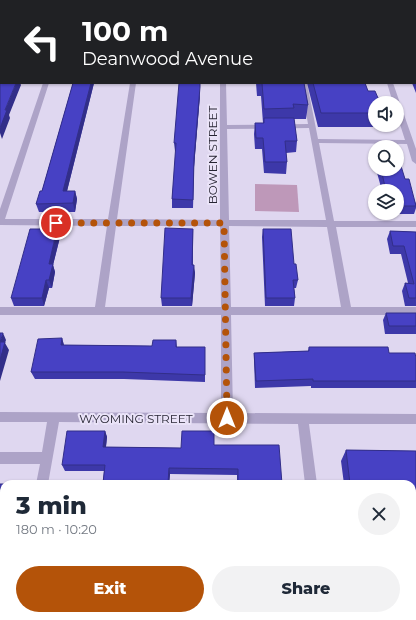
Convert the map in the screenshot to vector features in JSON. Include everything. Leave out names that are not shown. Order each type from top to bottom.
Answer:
[{"type":"street","points":[[46,84],[0,222],[416,224]]},
{"type":"street","points":[[100,311],[133,84]]},
{"type":"street","name":"BOWEN STREET","points":[[223,84],[227,418]]},
{"type":"street","points":[[304,84],[347,311]]},
{"type":"street","points":[[390,84],[394,96]]},
{"type":"street","points":[[404,124],[416,161]]},
{"type":"street","points":[[224,127],[312,126]]},
{"type":"street","points":[[315,141],[410,142]]},
{"type":"street","points":[[0,311],[416,311]]},
{"type":"street","name":"WYOMING STREET","points":[[0,418],[416,419]]},
{"type":"street","points":[[43,480],[54,418]]},
{"type":"street","points":[[303,418],[311,480]]},
{"type":"street","points":[[0,458],[47,458]]},
{"type":"shaded area","points":[[255,184],[297,185],[299,212],[255,211]]},
{"type":"building","points":[[0,84],[16,84],[5,110],[7,110],[0,128]]},
{"type":"building","points":[[73,84],[91,84],[63,191],[75,191],[73,203],[36,204],[40,191],[42,191]]},
{"type":"building","points":[[179,84],[200,84],[194,158],[193,200],[172,199],[176,143],[174,143]]},
{"type":"building","points":[[262,84],[304,84],[308,105],[293,104],[294,108],[264,109]]},
{"type":"building","points":[[313,84],[365,84],[368,91],[375,91],[377,96],[368,96],[368,113],[321,113]]},
{"type":"building","points":[[264,118],[294,118],[297,141],[285,141],[287,162],[265,162],[263,138],[256,138],[255,123],[264,123]]},
{"type":"building","points":[[383,176],[404,176],[405,179],[409,179],[416,206],[404,206],[404,184],[384,184]]},
{"type":"building","points":[[165,228],[193,229],[192,265],[194,265],[191,298],[161,298]]},
{"type":"building","points":[[30,229],[57,229],[49,264],[53,264],[49,280],[46,280],[42,298],[11,298]]},
{"type":"building","points":[[263,229],[291,229],[294,264],[296,264],[298,280],[293,280],[295,298],[266,298]]},
{"type":"building","points":[[390,231],[416,232],[416,298],[409,298],[405,283],[414,284],[404,246],[393,246]]},
{"type":"building","points":[[386,313],[416,313],[416,326],[389,326]]},
{"type":"building","points":[[0,333],[3,333],[0,342]]},
{"type":"building","points":[[62,338],[61,345],[152,346],[153,340],[176,340],[176,347],[205,347],[205,375],[123,372],[31,372],[38,339]]},
{"type":"building","points":[[0,342],[5,342],[0,360]]},
{"type":"building","points":[[309,347],[388,347],[389,353],[415,353],[416,381],[313,381],[313,379],[256,381],[254,353],[309,351]]},
{"type":"building","points":[[67,431],[105,431],[103,447],[181,448],[182,431],[214,431],[214,445],[279,445],[282,480],[238,480],[238,469],[169,468],[168,480],[103,480],[105,465],[62,465]]},
{"type":"building","points":[[346,450],[416,451],[416,480],[350,480]]},
{"type":"route","points":[[56,223],[224,223],[227,418]]}]
